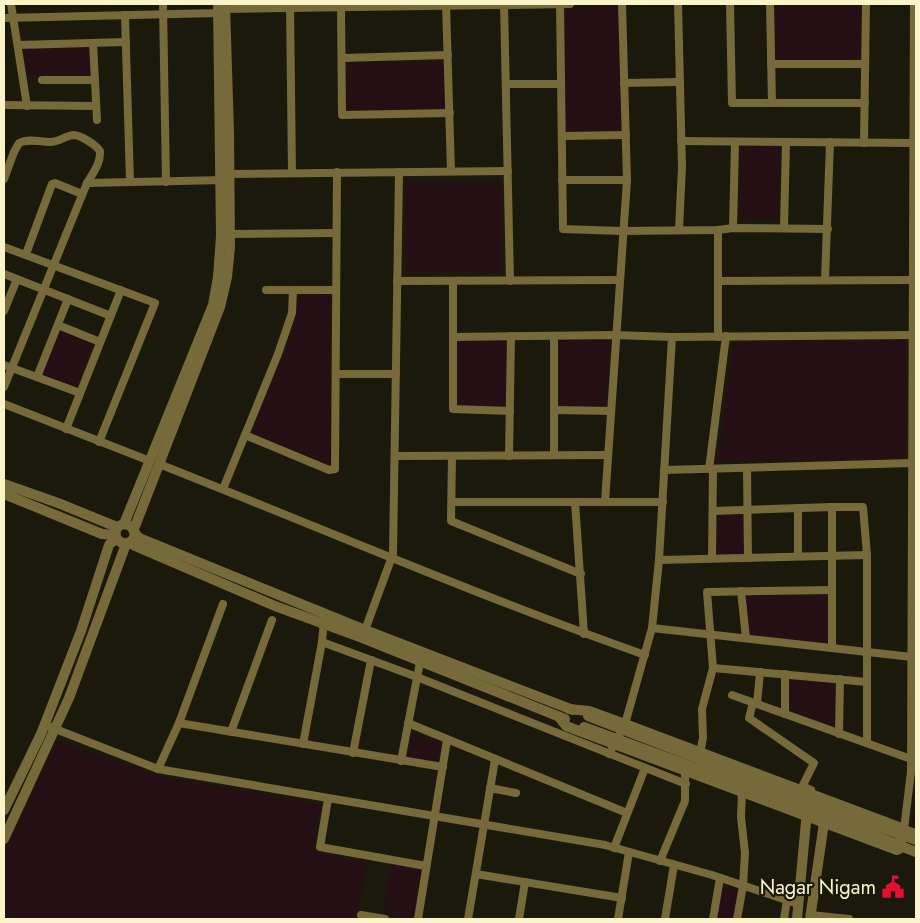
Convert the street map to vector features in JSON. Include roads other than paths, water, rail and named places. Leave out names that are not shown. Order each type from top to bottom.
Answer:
[{"type":"street","points":[[11,4],[27,106]]},
{"type":"street","points":[[163,4],[166,182]]},
{"type":"street","points":[[560,4],[563,229],[622,231],[718,230],[734,228],[828,229]]},
{"type":"street","points":[[4,18],[163,14],[222,7],[290,6],[341,8],[570,4]]},
{"type":"street","points":[[605,502],[622,231],[627,180],[622,4]]},
{"type":"street","points":[[678,4],[681,142],[680,230]]},
{"type":"street","points":[[730,4],[732,103],[865,104]]},
{"type":"street","points":[[770,4],[772,103]]},
{"type":"street","points":[[864,142],[866,4]]},
{"type":"street","points":[[897,850],[904,832],[911,759],[914,4]]},
{"type":"street","points":[[446,5],[451,171]]},
{"type":"street","points":[[504,5],[510,280]]},
{"type":"street","points":[[290,6],[292,173]]},
{"type":"street","points":[[4,839],[69,698],[128,543],[134,538],[134,531],[155,462],[213,305],[230,234],[225,177],[222,7]]},
{"type":"street","points":[[341,8],[342,115],[450,113]]},
{"type":"street","points":[[125,15],[130,182]]},
{"type":"street","points":[[18,45],[126,42]]},
{"type":"street","points":[[93,43],[97,120]]},
{"type":"street","points":[[342,58],[448,55]]},
{"type":"street","points":[[771,64],[865,64]]},
{"type":"street","points":[[42,80],[95,80]]},
{"type":"street","points":[[624,83],[680,82]]},
{"type":"street","points":[[506,84],[561,84]]},
{"type":"street","points":[[4,105],[96,106]]},
{"type":"street","points":[[4,178],[19,142],[28,140],[57,141],[77,135],[100,151],[101,158],[86,183],[8,366],[4,387]]},
{"type":"street","points":[[562,136],[626,135]]},
{"type":"street","points":[[681,142],[913,143]]},
{"type":"street","points":[[734,228],[735,142]]},
{"type":"street","points":[[784,228],[786,142]]},
{"type":"street","points":[[825,280],[830,142]]},
{"type":"street","points":[[86,183],[166,182],[292,173],[508,171]]},
{"type":"street","points":[[245,435],[329,470],[336,469],[337,172]]},
{"type":"street","points":[[365,630],[393,554],[399,172]]},
{"type":"street","points":[[223,266],[221,236],[225,177]]},
{"type":"street","points":[[562,180],[627,180]]},
{"type":"street","points":[[26,254],[52,184],[55,183],[82,194]]},
{"type":"street","points":[[712,558],[711,469],[722,336],[718,230]]},
{"type":"street","points":[[230,234],[336,233]]},
{"type":"street","points":[[4,247],[155,303],[99,442]]},
{"type":"street","points":[[4,274],[110,316]]},
{"type":"street","points":[[5,306],[17,280]]},
{"type":"street","points":[[397,281],[619,280]]},
{"type":"street","points":[[719,281],[913,280]]},
{"type":"street","points":[[453,281],[453,409],[510,411]]},
{"type":"street","points":[[66,429],[121,290]]},
{"type":"street","points":[[266,290],[336,290]]},
{"type":"street","points":[[223,489],[278,354],[292,313],[293,290]]},
{"type":"street","points":[[37,377],[68,300]]},
{"type":"street","points":[[58,325],[100,342]]},
{"type":"street","points":[[453,337],[913,335]]},
{"type":"street","points":[[509,456],[511,336]]},
{"type":"street","points":[[554,336],[554,455]]},
{"type":"street","points":[[609,754],[626,724],[652,628],[663,502],[672,337]]},
{"type":"street","points":[[8,366],[80,393]]},
{"type":"street","points":[[336,374],[396,374]]},
{"type":"street","points":[[4,404],[155,462],[584,634],[645,656]]},
{"type":"street","points":[[554,410],[610,411]]},
{"type":"street","points":[[395,456],[608,455]]},
{"type":"street","points":[[452,456],[451,521],[580,574]]},
{"type":"street","points":[[4,810],[44,725],[81,632],[110,546],[155,462]]},
{"type":"street","points":[[664,470],[912,463]]},
{"type":"street","points":[[747,468],[748,558]]},
{"type":"street","points":[[4,484],[58,503],[118,531]]},
{"type":"street","points":[[4,494],[102,534],[131,526],[139,538],[324,619],[421,657],[588,716],[814,804],[916,840]]},
{"type":"street","points":[[452,502],[663,502]]},
{"type":"street","points":[[575,502],[584,634]]},
{"type":"street","points":[[712,511],[863,506],[866,555],[867,744]]},
{"type":"street","points":[[832,507],[832,648]]},
{"type":"street","points":[[798,508],[798,556]]},
{"type":"street","points":[[118,531],[119,542],[128,543],[274,606],[365,630],[421,657],[558,717],[815,812],[916,852]]},
{"type":"street","points":[[659,560],[866,555]]},
{"type":"street","points":[[700,753],[704,738],[702,709],[713,668],[707,592],[832,590]]},
{"type":"street","points":[[741,591],[746,638]]},
{"type":"street","points":[[158,769],[179,723],[223,604]]},
{"type":"street","points":[[303,744],[322,642],[324,619]]},
{"type":"street","points":[[231,732],[272,620]]},
{"type":"street","points":[[652,628],[912,657]]},
{"type":"street","points":[[322,642],[417,677],[686,784]]},
{"type":"street","points":[[401,761],[421,657]]},
{"type":"street","points":[[353,753],[370,660]]},
{"type":"street","points":[[713,668],[867,682]]},
{"type":"street","points":[[760,672],[755,703],[749,718],[814,763],[804,787],[904,826],[916,833]]},
{"type":"street","points":[[785,674],[785,714]]},
{"type":"street","points":[[839,734],[840,679]]},
{"type":"street","points":[[732,695],[911,759]]},
{"type":"street","points":[[569,709],[589,711],[829,802],[904,826]]},
{"type":"street","points":[[558,717],[566,726],[916,856]]},
{"type":"street","points":[[179,723],[443,767]]},
{"type":"street","points":[[408,723],[627,813]]},
{"type":"street","points":[[44,725],[158,769],[614,848],[720,878],[798,904]]},
{"type":"street","points":[[418,919],[447,740]]},
{"type":"street","points":[[468,919],[495,760]]},
{"type":"street","points":[[614,848],[645,768]]},
{"type":"street","points":[[660,861],[685,801],[685,771]]},
{"type":"street","points":[[490,788],[516,793]]},
{"type":"street","points":[[738,919],[745,853],[741,817],[742,792]]},
{"type":"street","points":[[796,919],[806,816],[810,794]]},
{"type":"street","points":[[328,799],[320,847],[426,866]]},
{"type":"street","points":[[829,802],[823,822],[816,917],[850,919]]},
{"type":"street","points":[[618,919],[629,852]]},
{"type":"street","points":[[665,919],[674,865]]},
{"type":"street","points":[[476,874],[622,898]]},
{"type":"street","points":[[713,919],[720,878]]},
{"type":"street","points":[[519,919],[525,882]]},
{"type":"street","points":[[784,919],[786,900]]},
{"type":"street","points":[[361,915],[385,919]]},
{"type":"place","name":"Nagar Nigam","points":[[893,887]]}]
